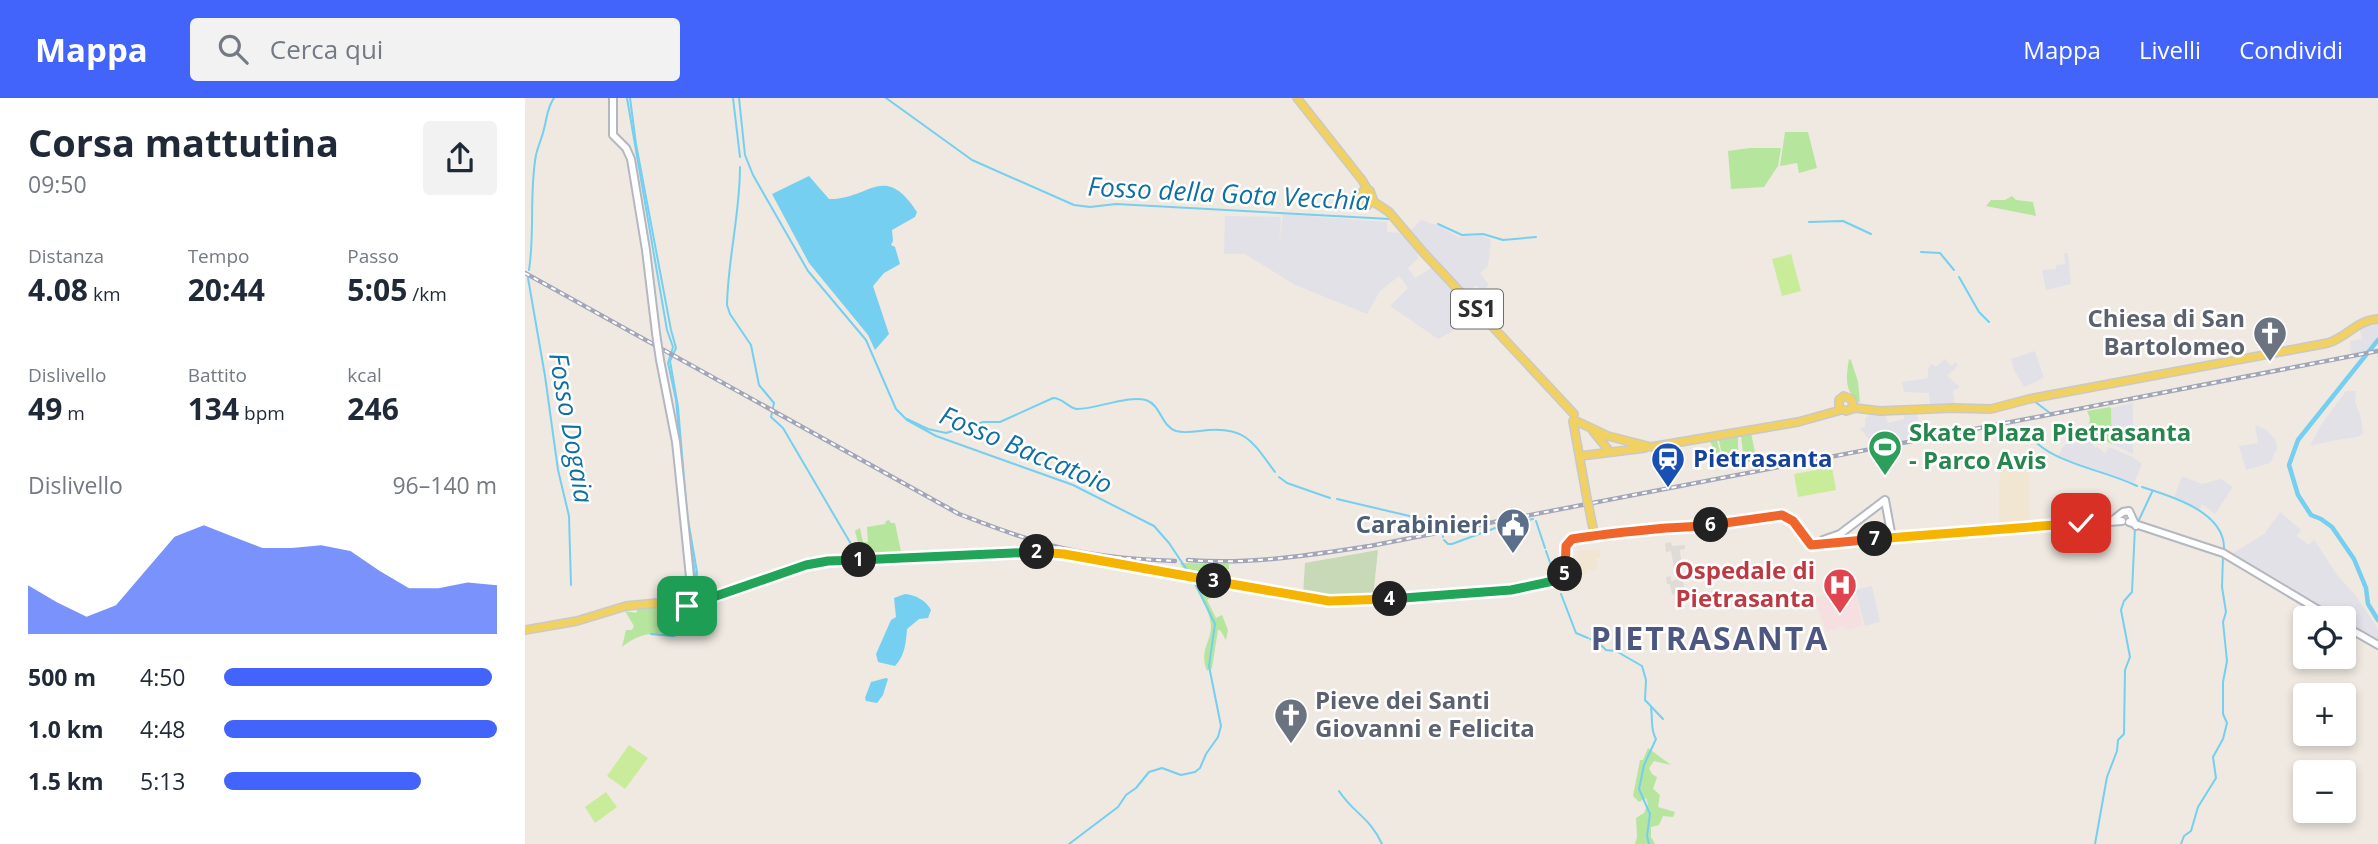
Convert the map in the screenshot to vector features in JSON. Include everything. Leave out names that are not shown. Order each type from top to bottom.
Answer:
[{"type":"main road","points":[[613,98],[613,135],[626,148],[631,159],[660,360],[676,442],[690,577],[685,601]]},
{"type":"main road","name":"SS1","points":[[1297,98],[1360,177],[1365,191],[1371,193],[1370,202],[1391,214],[1423,252],[1565,403],[1575,418]]},
{"type":"main road","points":[[1582,458],[1798,422],[1829,413],[1840,406],[1844,396],[1851,405],[1880,411],[1996,409],[2034,398],[2328,343],[2340,339],[2361,323],[2378,319]]},
{"type":"main road","points":[[1840,406],[1846,411],[1851,405]]},
{"type":"main road","points":[[1575,418],[1615,439],[1651,447]]},
{"type":"main road","points":[[1575,418],[1594,535]]},
{"type":"main road","points":[[1594,430],[1610,452]]},
{"type":"main road","points":[[525,630],[576,621],[626,606],[685,601],[806,565],[848,560],[1056,553],[1329,601],[1353,602],[1511,590],[1564,578],[1566,544],[1572,539],[1594,535],[1685,528],[1782,515],[1793,521],[1811,545],[1840,534],[1885,500],[1892,538]]},
{"type":"main road","points":[[1829,540],[1840,542],[2126,519],[2136,526],[2223,553],[2312,606]]},
{"type":"main road","points":[[1840,534],[1836,539],[1840,542]]},
{"type":"main road","points":[[2356,632],[2378,645]]},
{"type":"shaded area","points":[[1283,214],[1387,222],[1387,232],[1404,233],[1417,249],[1418,259],[1408,268],[1415,278],[1433,267],[1469,305],[1466,310],[1469,313],[1452,323],[1455,330],[1438,339],[1390,306],[1408,288],[1399,276],[1380,291],[1367,314],[1295,285],[1245,254],[1224,254],[1225,216],[1281,217],[1279,245]]},
{"type":"shaded area","points":[[1421,220],[1458,237],[1479,235],[1491,239],[1488,266],[1480,273],[1489,285],[1482,291],[1476,285],[1466,293],[1410,231]]},
{"type":"shaded area","points":[[2064,253],[2068,253],[2071,284],[2046,290],[2042,270],[2056,269],[2056,265],[2065,264]]},
{"type":"shaded area","points":[[2378,321],[2378,336],[2365,352],[2351,354],[2350,341],[2362,339],[2359,325]]},
{"type":"shaded area","points":[[2035,351],[2044,378],[2024,387],[2011,359]]},
{"type":"shaded area","points":[[1945,359],[1951,366],[1956,362],[1958,365],[1947,376],[1960,387],[1953,391],[1955,407],[1930,407],[1929,393],[1904,392],[1902,382],[1928,378],[1931,364],[1936,367]]},
{"type":"shaded area","points":[[2346,391],[2356,391],[2355,402],[2363,433],[2357,437],[2310,446],[2321,425]]},
{"type":"shaded area","points":[[2133,403],[2133,454],[2112,444],[2111,408]]},
{"type":"shaded area","points":[[1916,412],[1923,436],[1874,446],[1860,428],[1865,427],[1865,418],[1870,415],[1885,414],[1888,423],[1904,419],[1903,413]]},
{"type":"shaded area","points":[[2255,425],[2267,430],[2276,441],[2277,448],[2270,463],[2246,470],[2239,446],[2258,443]]},
{"type":"shaded area","points":[[2081,431],[2089,436],[2095,448],[2105,453],[2110,447],[2142,464],[2134,483],[2057,456]]},
{"type":"shaded area","points":[[2002,462],[2029,473],[2030,524],[1999,524]]},
{"type":"shaded area","points":[[2182,476],[2202,484],[2221,479],[2233,487],[2215,514],[2202,504],[2200,509],[2174,498]]},
{"type":"shaded area","points":[[2280,512],[2301,530],[2297,536],[2299,538],[2309,545],[2314,539],[2337,575],[2356,596],[2378,629],[2378,641],[2356,628],[2356,606],[2318,606],[2232,556],[2264,534]]},
{"type":"shaded area","points":[[1671,542],[1672,546],[1685,545],[1685,549],[1680,550],[1685,599],[1676,600],[1670,584],[1667,584],[1666,577],[1671,576],[1671,581],[1676,580],[1671,551],[1666,552],[1665,543]]},
{"type":"shaded area","points":[[1599,549],[1597,569],[1587,570],[1587,574],[1580,575],[1577,551]]},
{"type":"shaded area","name":"Ospedale di Pietrasanta","points":[[1853,585],[1863,626],[1845,630],[1843,626],[1826,632],[1815,598]]},
{"type":"shaded area","points":[[1872,586],[1880,622],[1865,626],[1855,590]]},
{"type":"green space","points":[[1785,132],[1808,132],[1817,168],[1799,173],[1797,163],[1780,166]]},
{"type":"green space","points":[[1781,148],[1778,166],[1764,187],[1731,189],[1728,151]]},
{"type":"green space","points":[[2012,196],[2016,200],[2033,202],[2036,216],[1986,206],[1991,200],[2005,200]]},
{"type":"green space","points":[[1791,254],[1801,291],[1782,296],[1772,259]]},
{"type":"green space","points":[[1849,359],[1858,382],[1860,403],[1849,389]]},
{"type":"green space","points":[[2110,407],[2112,444],[2088,432],[2090,418],[2087,411]]},
{"type":"green space","points":[[1751,433],[1757,462],[1747,462],[1747,465],[1740,466],[1718,462],[1709,438],[1716,437],[1722,458],[1741,458],[1741,434]]},
{"type":"green space","points":[[1738,434],[1738,453],[1722,454],[1718,437]]},
{"type":"green space","points":[[1832,467],[1836,490],[1798,497],[1794,474]]},
{"type":"green space","points":[[889,520],[895,523],[902,556],[862,558],[855,531],[860,528],[863,542],[868,542],[867,527],[885,524]]},
{"type":"green space","points":[[1378,550],[1373,597],[1340,599],[1303,595],[1305,563]]},
{"type":"green space","points":[[1180,563],[1229,564],[1229,569],[1216,571],[1214,579],[1186,573]]},
{"type":"green space","points":[[1190,578],[1209,581],[1211,586],[1219,588],[1217,594],[1207,600],[1216,618],[1222,615],[1228,630],[1226,640],[1218,630],[1212,668],[1207,671],[1204,657],[1211,632],[1210,620]]},
{"type":"green space","points":[[676,605],[682,611],[683,623],[675,634],[647,635],[622,647],[626,630],[632,630],[634,626],[625,611],[636,613],[639,606]]},
{"type":"green space","points":[[629,745],[648,758],[625,789],[607,776]]},
{"type":"green space","points":[[1648,748],[1671,765],[1654,761],[1649,768],[1657,777],[1653,789],[1660,795],[1658,807],[1675,812],[1673,817],[1663,816],[1659,825],[1651,827],[1651,837],[1655,844],[1635,844],[1636,818],[1644,813],[1648,804],[1646,798],[1639,802],[1633,796],[1640,760],[1643,760]]},
{"type":"green space","points":[[606,792],[617,807],[595,823],[585,807]]},
{"type":"water","points":[[809,176],[829,199],[843,198],[885,186],[895,189],[905,197],[917,212],[915,217],[892,230],[891,245],[895,247],[900,264],[884,273],[873,286],[889,334],[875,350],[868,335],[809,263],[772,194]]},
{"type":"water","points":[[905,594],[926,603],[931,610],[928,618],[919,619],[907,629],[903,653],[895,666],[878,662],[876,654],[891,620],[896,617],[894,598]]},
{"type":"water","points":[[888,679],[883,695],[877,703],[866,701],[871,682]]},
{"type":"waterway","name":"Fosso Dogaia","points":[[529,270],[536,155],[554,98]]},
{"type":"waterway","points":[[627,98],[667,330],[673,347],[668,363],[676,400],[684,486]]},
{"type":"waterway","points":[[630,98],[636,144],[676,348],[670,361],[678,407],[687,514],[697,572],[696,594]]},
{"type":"waterway","points":[[733,98],[740,157]]},
{"type":"waterway","name":"Fosso Baccatoio","points":[[739,98],[745,155],[753,175],[808,271],[866,340],[896,409],[907,420],[936,436],[1073,485],[1154,526],[1189,573]]},
{"type":"waterway","name":"Fosso della Gota Vecchia","points":[[886,98],[972,160],[1074,205],[1090,207],[1116,204],[1390,219]]},
{"type":"waterway","points":[[740,167],[727,305],[751,345],[759,385],[774,403],[771,417],[783,428],[858,556]]},
{"type":"waterway","points":[[1809,222],[1843,221],[1871,234]]},
{"type":"waterway","name":"Fosso della Gota Vecchia","points":[[1438,224],[1462,235],[1483,234],[1503,240],[1536,237]]},
{"type":"waterway","points":[[1921,252],[1940,253],[1954,270]]},
{"type":"waterway","points":[[1959,277],[1979,312],[1989,322]]},
{"type":"waterway","name":"Fosso Dogaia","points":[[528,278],[558,470],[569,516],[571,585]]},
{"type":"waterway","points":[[2378,340],[2298,440],[2289,465],[2298,495],[2311,515],[2332,527],[2354,559],[2366,588],[2368,604],[2378,620]]},
{"type":"waterway","points":[[907,419],[928,429],[946,433],[983,422],[1000,422],[1053,398],[1077,409],[1130,399],[1146,400],[1155,406],[1167,425],[1176,431],[1221,430],[1241,435],[1255,446],[1275,472]]},
{"type":"waterway","points":[[2034,401],[2050,413]]},
{"type":"waterway","points":[[2021,426],[2032,439],[2059,457],[2137,486]]},
{"type":"waterway","points":[[1279,477],[1287,483],[1330,498]]},
{"type":"waterway","points":[[2142,487],[2181,501],[2207,516],[2216,525],[2224,550]]},
{"type":"waterway","points":[[2138,522],[2152,492]]},
{"type":"waterway","points":[[1337,499],[1435,522],[1441,526],[1442,531]]},
{"type":"waterway","points":[[1504,525],[1533,519]]},
{"type":"waterway","points":[[687,520],[695,574],[695,601]]},
{"type":"waterway","points":[[1536,521],[1545,548]]},
{"type":"waterway","points":[[1444,540],[1452,544],[1498,527]]},
{"type":"waterway","points":[[2095,844],[2107,777],[2117,751],[2118,740],[2124,734],[2125,670],[2130,657],[2121,610],[2124,601],[2132,592],[2135,527]]},
{"type":"waterway","points":[[1546,551],[1555,577]]},
{"type":"waterway","points":[[2181,844],[2184,836],[2191,831],[2198,807],[2216,778],[2213,757],[2223,739],[2227,723],[2223,714],[2223,682],[2227,661],[2223,622],[2226,612],[2222,587],[2223,556]]},
{"type":"waterway","name":"Fosso Baccatoio","points":[[1069,844],[1118,807],[1149,772],[1162,768],[1181,775],[1195,772],[1218,737],[1221,726],[1209,666],[1215,624],[1194,581]]},
{"type":"waterway","points":[[1561,594],[1576,633],[1588,638]]},
{"type":"waterway","points":[[651,634],[674,636],[693,606]]},
{"type":"waterway","points":[[1590,639],[1596,641]]},
{"type":"waterway","points":[[1600,644],[1606,650],[1616,651],[1642,666],[1646,680],[1645,700],[1663,719]]},
{"type":"waterway","points":[[1649,844],[1647,836],[1650,814],[1639,789],[1644,765],[1656,739],[1652,728],[1651,708]]},
{"type":"waterway","points":[[1339,791],[1372,827],[1382,844]]},
{"type":"railway","points":[[525,273],[959,514],[1023,537],[1076,551],[1175,561]]},
{"type":"railway","points":[[1188,560],[1257,560],[1370,546],[2378,351]]},
{"type":"place","name":"Chiesa di San Bartolomeo","points":[[2270,363]]},
{"type":"place","name":"Skate Plaza Pietrasanta - Parco Avis","points":[[1885,477]]},
{"type":"place","name":"Pietrasanta","points":[[1668,489]]},
{"type":"place","name":"Carabinieri","points":[[1513,555]]},
{"type":"place","name":"Ospedale di Pietrasanta","points":[[1840,615]]},
{"type":"place","name":"Pieve dei Santi Giovanni e Felicita","points":[[1291,745]]},
{"type":"district","name":"PIETRASANTA","points":[[1710,639]]},
{"type":"route","points":[[687,606],[774,575],[828,561],[1056,553],[1157,569],[1300,597],[1344,602],[1517,588],[1563,578],[1566,546],[1572,539],[1639,530],[1678,529],[1776,515],[1793,521],[1811,545],[2081,523]]}]
